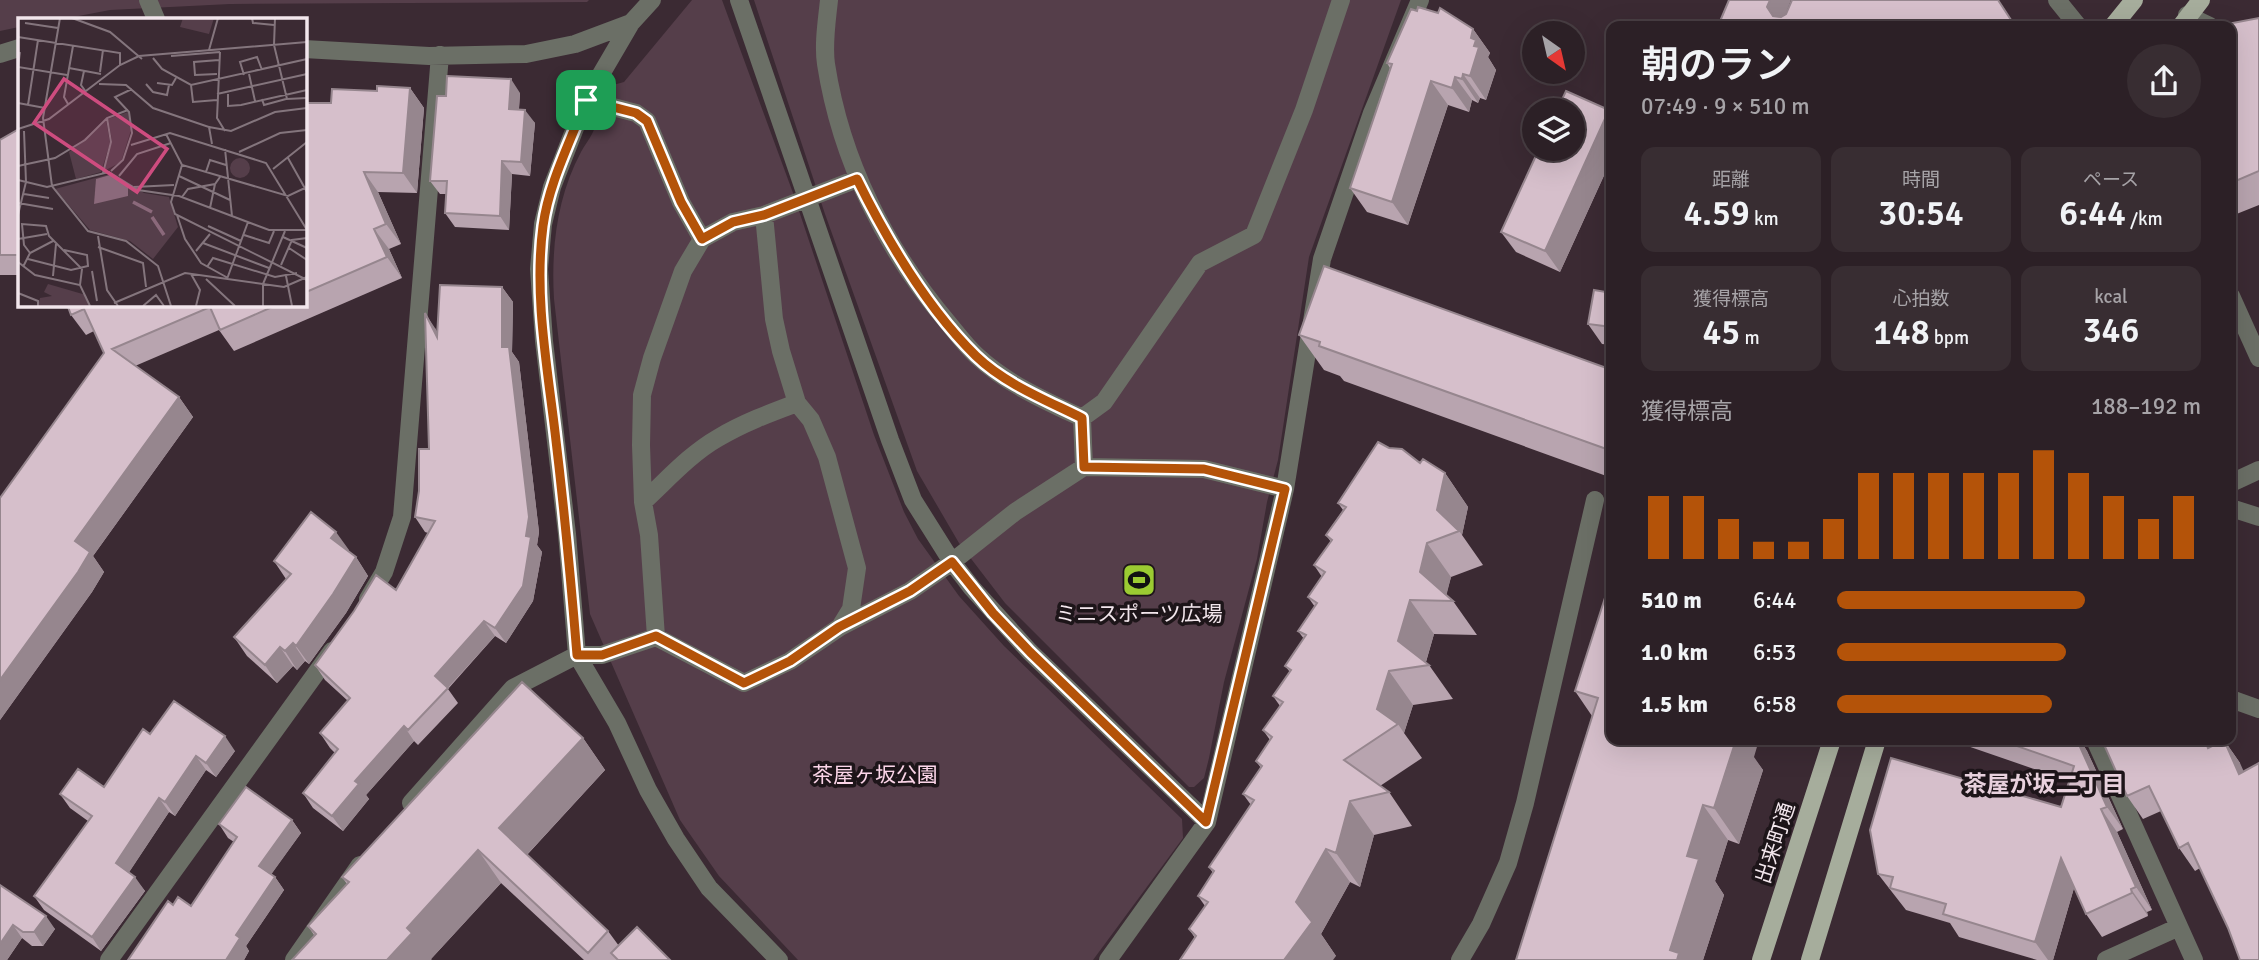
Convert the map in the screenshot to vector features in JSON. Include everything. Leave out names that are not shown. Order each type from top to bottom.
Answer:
[{"type":"main road","points":[[2117,21],[2134,0]]},
{"type":"main road","points":[[2184,21],[2201,0]]},
{"type":"main road","name":"出来町通","points":[[1761,960],[1830,745]]},
{"type":"main road","points":[[1810,960],[1875,745]]},
{"type":"street","points":[[148,0],[156,18]]},
{"type":"street","points":[[652,0],[631,23],[586,100],[552,187],[543,224],[540,269],[544,341],[567,534],[577,655],[617,723],[648,790],[676,839],[709,888],[779,960]]},
{"type":"street","points":[[739,0],[890,440],[914,500],[952,562],[993,613],[1206,822]]},
{"type":"street","points":[[829,0],[826,61],[836,108],[857,179],[876,216],[927,298],[977,356],[1023,389],[1082,418]]},
{"type":"street","points":[[1082,418],[1104,402],[1200,263],[1254,236],[1304,110],[1341,0]]},
{"type":"street","points":[[1108,960],[1206,822],[1285,489],[1322,259],[1372,113],[1420,0]]},
{"type":"street","points":[[2057,0],[2074,21]]},
{"type":"street","points":[[306,49],[440,55],[526,54],[575,44],[631,23]]},
{"type":"street","points":[[0,54],[18,48]]},
{"type":"street","points":[[355,620],[384,572],[402,517],[440,55]]},
{"type":"street","points":[[586,100],[636,113],[647,121],[681,202],[702,239]]},
{"type":"street","points":[[656,636],[649,536],[643,502],[642,395],[652,358],[683,271],[702,239],[733,222],[764,215],[807,196],[857,179]]},
{"type":"street","points":[[764,215],[774,319],[781,351],[797,402],[811,420],[827,457],[857,568],[851,609],[839,627]]},
{"type":"street","points":[[2236,304],[2253,329],[2259,358]]},
{"type":"street","points":[[643,502],[715,439],[748,421],[797,402]]},
{"type":"street","points":[[1082,418],[1084,467]]},
{"type":"street","points":[[404,813],[513,688],[577,655],[602,655],[656,636],[744,683],[790,661],[839,627],[910,591],[1015,512],[1084,467],[1204,469],[1285,489]]},
{"type":"street","points":[[2236,481],[2259,470]]},
{"type":"street","points":[[1460,960],[1482,924],[1508,863],[1525,803],[1595,500]]},
{"type":"street","points":[[2236,510],[2259,517]]},
{"type":"street","points":[[109,960],[339,641]]},
{"type":"street","points":[[2236,701],[2259,709]]},
{"type":"street","points":[[2097,745],[2194,960]]},
{"type":"street","points":[[294,960],[369,854]]},
{"type":"street","points":[[2106,960],[2179,927]]},
{"type":"green space","points":[[0,0],[589,0],[230,4],[110,10],[68,18],[18,18],[18,27],[0,31]]},
{"type":"green space","name":"茶屋ヶ坂公園","points":[[692,0],[722,0],[793,193],[874,435],[904,512],[918,539],[959,596],[1004,646],[1182,819],[1183,838],[1093,960],[798,960],[719,876],[680,820],[590,614],[554,299],[557,223],[573,169],[592,134],[613,85],[624,82]]},
{"type":"green space","points":[[754,0],[1401,0],[1309,257],[1278,460],[1257,559],[1224,682],[1204,778],[1194,787],[1189,787],[1005,603],[959,543],[917,471],[825,214]]},
{"type":"building","points":[[1729,0],[1770,0],[1767,7],[1773,16],[1781,17],[1786,14],[1792,0],[1998,0],[2012,21],[1720,21]]},
{"type":"building","points":[[1418,7],[1438,13],[1440,8],[1473,29],[1471,38],[1476,40],[1474,46],[1479,47],[1470,76],[1463,74],[1462,79],[1455,77],[1452,88],[1431,81],[1392,202],[1350,188],[1392,64],[1387,63],[1411,9],[1417,11]]},
{"type":"building","points":[[2259,18],[2259,171],[2236,181],[2236,22]]},
{"type":"building","points":[[447,76],[511,79],[509,109],[525,110],[521,162],[502,161],[500,216],[445,213],[447,181],[430,181],[437,96],[446,96]]},
{"type":"building","points":[[377,86],[410,88],[403,173],[364,172],[386,224],[374,229],[387,257],[306,292],[306,103],[331,103],[332,89],[377,91]]},
{"type":"building","points":[[1566,91],[1582,98],[1563,98]]},
{"type":"building","points":[[1585,99],[1606,109],[1606,117],[1545,251],[1501,232],[1534,161],[1585,161]]},
{"type":"building","points":[[18,130],[18,255],[0,255],[0,140]]},
{"type":"building","points":[[1324,266],[1606,368],[1606,449],[1319,346],[1320,342],[1299,335]]},
{"type":"building","points":[[440,285],[502,287],[502,347],[509,347],[529,517],[526,536],[531,537],[523,586],[495,628],[484,621],[435,676],[448,688],[408,730],[404,726],[355,781],[359,784],[332,816],[303,793],[338,749],[320,733],[350,698],[315,665],[376,575],[396,590],[435,521],[415,517],[419,491],[419,449],[429,449],[425,313],[437,337]]},
{"type":"building","points":[[1594,290],[1606,292],[1606,326],[1588,324]]},
{"type":"building","points":[[68,306],[274,306],[220,330],[210,307],[112,349],[179,397],[75,541],[90,552],[0,680],[0,498],[104,353],[84,309],[71,315]]},
{"type":"building","points":[[1378,442],[1389,448],[1402,449],[1420,463],[1423,459],[1445,473],[1437,510],[1459,531],[1427,543],[1420,572],[1453,601],[1410,600],[1398,641],[1429,665],[1389,671],[1377,709],[1398,724],[1344,760],[1389,792],[1350,801],[1336,853],[1326,849],[1296,902],[1312,922],[1284,960],[1180,960],[1196,936],[1189,929],[1208,902],[1198,896],[1214,871],[1209,867],[1254,800],[1243,794],[1262,766],[1256,761],[1272,737],[1263,730],[1283,702],[1273,696],[1291,670],[1285,666],[1306,635],[1298,631],[1317,603],[1308,597],[1325,572],[1314,565],[1332,540],[1326,535],[1346,507],[1338,503]]},
{"type":"building","points":[[311,512],[336,532],[331,538],[356,557],[296,646],[293,643],[285,651],[280,647],[265,665],[234,637],[291,574],[274,561]]},
{"type":"building","points":[[1606,595],[1606,745],[1734,745],[1714,808],[1703,805],[1687,856],[1699,859],[1670,950],[1679,953],[1677,960],[1516,960],[1598,698],[1575,691]]},
{"type":"building","points":[[522,682],[583,738],[499,828],[608,931],[588,953],[478,850],[407,928],[412,933],[387,960],[292,960],[316,934],[308,926],[349,882],[342,877]]},
{"type":"building","points":[[174,701],[225,736],[206,763],[196,756],[165,802],[159,798],[116,863],[135,877],[92,937],[34,896],[92,816],[60,794],[78,769],[104,787],[143,729],[150,734]]},
{"type":"building","points":[[2014,745],[2079,745],[2107,807],[2101,809],[2136,887],[2131,889],[2132,893],[2086,914],[2061,858],[2035,942],[1943,914],[1946,904],[1890,888],[1893,877],[1878,874],[1870,830],[1891,758],[2061,807],[2074,766]]},
{"type":"building","points":[[2104,745],[2207,745],[2208,748],[2226,745],[2239,774],[2259,763],[2259,960],[2240,960],[2188,843],[2179,848],[2149,786],[2127,796]]},
{"type":"building","points":[[246,787],[292,820],[259,866],[275,877],[236,935],[240,938],[226,960],[128,960],[168,901],[173,905],[178,897],[191,906],[237,837],[219,824]]},
{"type":"building","points":[[0,885],[46,916],[34,932],[23,932],[13,925],[0,944]]},
{"type":"building","points":[[637,927],[670,960],[618,960],[611,953]]},
{"type":"place","name":"ミニスポーツ広場","points":[[1139,580]]},
{"type":"district","name":"茶屋が坂二丁目","points":[[2044,784]]},
{"type":"route","points":[[586,100],[636,113],[647,121],[681,202],[702,239],[733,222],[764,215],[807,196],[857,179],[876,216],[927,298],[977,356],[1023,389],[1082,418],[1084,467],[1204,469],[1285,489],[1206,822],[1030,652],[993,613],[952,562],[910,591],[839,627],[790,661],[744,683],[656,636],[602,655],[577,655],[567,534],[544,341],[540,269],[543,224],[552,187],[586,100]]}]
